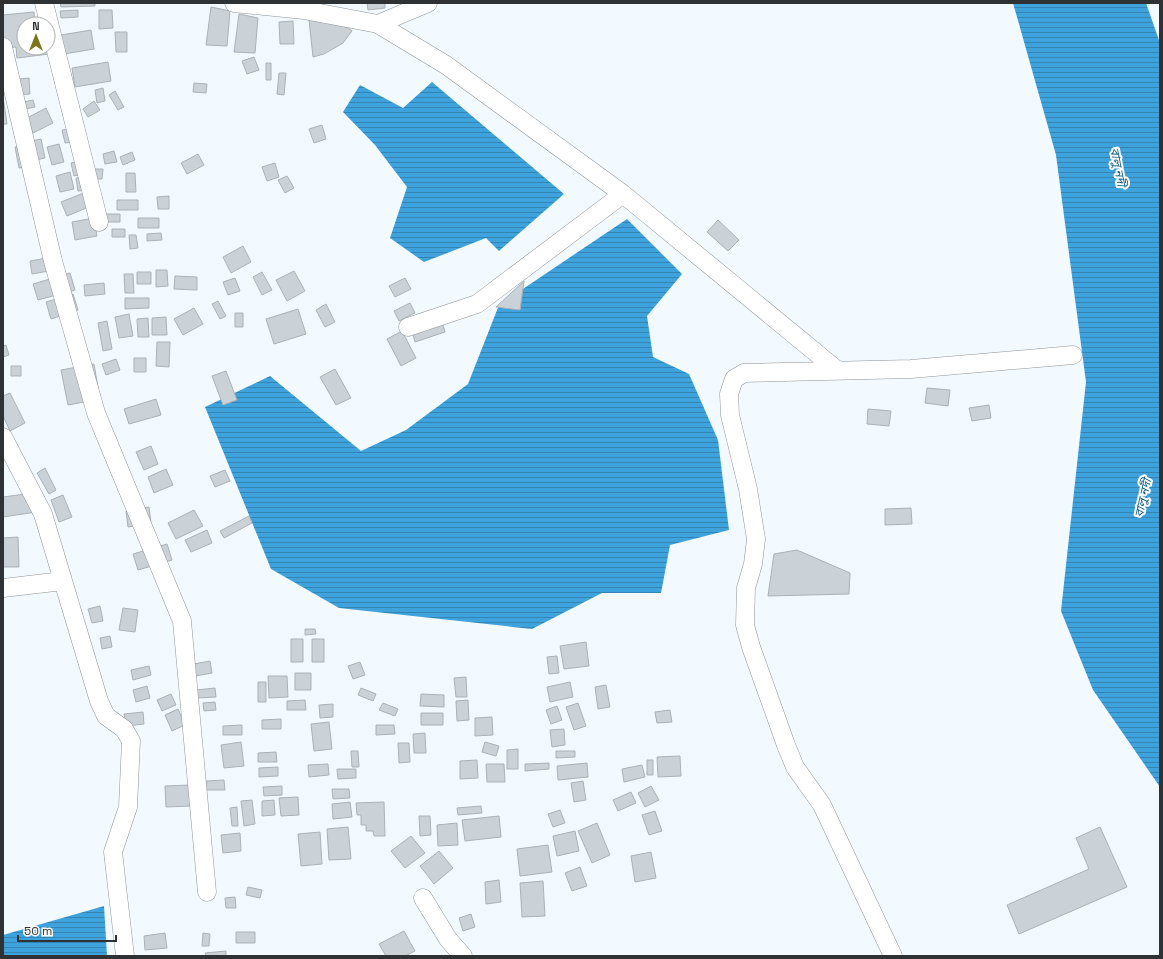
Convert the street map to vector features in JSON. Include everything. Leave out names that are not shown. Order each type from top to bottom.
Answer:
[{"type":"street","points":[[44,3],[99,222]]},
{"type":"street","points":[[234,3],[304,10],[378,24],[446,65],[623,194],[837,370]]},
{"type":"street","points":[[378,24],[428,3]]},
{"type":"street","points":[[3,47],[53,260],[96,413],[182,621],[206,892]]},
{"type":"street","points":[[408,327],[477,304],[623,194]]},
{"type":"street","points":[[893,956],[822,805],[795,767],[751,647],[745,625],[746,588],[753,564],[756,539],[748,489],[730,415],[729,394],[734,379],[744,373],[911,369],[1073,355]]},
{"type":"street","points":[[3,438],[43,514],[99,702],[106,716],[124,729],[131,741],[128,807],[113,852],[125,956]]},
{"type":"street","points":[[3,588],[63,581]]},
{"type":"street","points":[[423,898],[448,940],[463,956]]},
{"type":"water","name":"বালু নদী","points":[[1013,3],[1146,3],[1160,43],[1160,787],[1093,690],[1061,611],[1086,382],[1056,155]]},
{"type":"water","points":[[432,82],[564,194],[499,251],[486,238],[424,262],[390,238],[407,187],[375,145],[343,112],[360,85],[403,108]]},
{"type":"water","points":[[627,219],[682,274],[647,316],[653,357],[689,374],[718,440],[729,530],[670,545],[661,593],[602,593],[532,629],[339,608],[271,569],[205,407],[270,376],[361,451],[406,430],[468,384],[499,305]]},
{"type":"water","points":[[104,906],[107,956],[3,956],[3,935]]},
{"type":"building","points":[[60,3],[95,3],[95,6],[61,7]]},
{"type":"building","points":[[367,3],[385,3],[385,8],[368,10]]},
{"type":"building","points":[[211,7],[230,11],[227,46],[206,45]]},
{"type":"building","points":[[78,10],[78,17],[61,18],[60,11]]},
{"type":"building","points":[[99,10],[112,10],[113,28],[99,29]]},
{"type":"building","points":[[34,12],[34,16],[16,16],[16,47],[3,49],[3,15]]},
{"type":"building","points":[[239,14],[258,18],[255,53],[234,52]]},
{"type":"building","points":[[309,20],[344,24],[352,31],[343,43],[324,54],[313,57]]},
{"type":"building","points":[[293,21],[294,44],[280,44],[279,22]]},
{"type":"building","points":[[91,30],[94,49],[58,55],[56,36]]},
{"type":"building","points":[[115,32],[127,32],[127,52],[116,52]]},
{"type":"building","points":[[17,56],[33,56],[17,58]]},
{"type":"building","points":[[254,57],[259,70],[247,74],[242,61]]},
{"type":"building","points":[[108,62],[111,81],[75,87],[72,68]]},
{"type":"building","points":[[266,63],[271,63],[271,80],[266,80]]},
{"type":"building","points":[[279,73],[286,73],[284,95],[277,94]]},
{"type":"building","points":[[29,78],[30,94],[9,96],[7,80]]},
{"type":"building","points":[[194,83],[207,84],[206,93],[193,92]]},
{"type":"building","points":[[103,88],[105,101],[97,103],[95,90]]},
{"type":"building","points":[[115,91],[124,107],[118,110],[109,95]]},
{"type":"building","points":[[3,97],[7,124],[3,124]]},
{"type":"building","points":[[33,100],[35,107],[15,111],[13,104]]},
{"type":"building","points":[[94,101],[100,110],[88,117],[83,109]]},
{"type":"building","points":[[46,108],[53,123],[33,133],[25,119]]},
{"type":"building","points":[[322,125],[326,139],[314,143],[309,129]]},
{"type":"building","points":[[70,129],[72,142],[65,143],[62,130]]},
{"type":"building","points":[[41,139],[45,158],[36,160],[32,141]]},
{"type":"building","points":[[59,144],[64,162],[52,165],[47,147]]},
{"type":"building","points":[[26,145],[30,166],[19,168],[15,147]]},
{"type":"building","points":[[114,151],[117,162],[105,164],[103,154]]},
{"type":"building","points":[[132,152],[135,160],[123,165],[120,157]]},
{"type":"building","points":[[198,154],[204,165],[187,174],[181,163]]},
{"type":"building","points":[[79,161],[82,174],[74,176],[71,163]]},
{"type":"building","points":[[275,163],[279,177],[267,181],[262,167]]},
{"type":"building","points":[[94,169],[103,169],[102,179],[93,179]]},
{"type":"building","points":[[70,172],[74,189],[60,192],[56,176]]},
{"type":"building","points":[[126,173],[135,173],[136,192],[126,192]]},
{"type":"building","points":[[287,176],[294,188],[285,193],[278,180]]},
{"type":"building","points":[[84,177],[86,190],[78,191],[76,178]]},
{"type":"building","points":[[91,190],[96,204],[67,216],[61,202]]},
{"type":"building","points":[[169,196],[169,209],[158,209],[157,197]]},
{"type":"building","points":[[117,200],[138,200],[138,210],[117,210]]},
{"type":"building","points":[[106,214],[120,214],[120,222],[106,222]]},
{"type":"building","points":[[94,218],[97,236],[75,240],[72,222]]},
{"type":"building","points":[[138,218],[159,218],[159,228],[138,228]]},
{"type":"building","points":[[718,220],[739,240],[728,251],[707,232]]},
{"type":"building","points":[[112,229],[125,229],[125,237],[112,237]]},
{"type":"building","points":[[161,233],[162,240],[147,241],[147,234]]},
{"type":"building","points":[[129,235],[136,235],[138,248],[130,249]]},
{"type":"building","points":[[243,246],[251,262],[231,273],[223,257]]},
{"type":"building","points":[[52,257],[54,270],[32,274],[30,261]]},
{"type":"building","points":[[156,270],[167,270],[168,286],[156,287]]},
{"type":"building","points":[[294,271],[305,291],[287,301],[276,280]]},
{"type":"building","points":[[137,272],[151,272],[151,284],[137,284]]},
{"type":"building","points":[[262,272],[272,290],[262,295],[253,277]]},
{"type":"building","points":[[70,273],[75,290],[38,300],[33,284]]},
{"type":"building","points":[[124,274],[133,274],[134,293],[125,293]]},
{"type":"building","points":[[175,276],[197,277],[197,290],[174,289]]},
{"type":"building","points":[[235,278],[240,291],[228,295],[223,282]]},
{"type":"building","points":[[405,278],[411,289],[395,297],[389,286]]},
{"type":"building","points":[[524,281],[520,310],[496,307]]},
{"type":"building","points":[[104,283],[105,294],[85,296],[84,285]]},
{"type":"building","points":[[73,294],[78,310],[51,319],[46,302]]},
{"type":"building","points":[[125,298],[149,298],[149,308],[125,309]]},
{"type":"building","points":[[218,301],[226,316],[220,319],[212,304]]},
{"type":"building","points":[[410,303],[415,313],[399,321],[394,311]]},
{"type":"building","points":[[326,304],[335,322],[325,327],[316,310]]},
{"type":"building","points":[[194,308],[203,324],[183,335],[174,319]]},
{"type":"building","points":[[298,309],[306,334],[274,344],[266,319]]},
{"type":"building","points":[[235,313],[243,313],[243,327],[235,327]]},
{"type":"building","points":[[129,314],[133,336],[119,338],[115,317]]},
{"type":"building","points":[[166,317],[167,335],[152,335],[152,318]]},
{"type":"building","points":[[148,318],[149,337],[138,337],[137,319]]},
{"type":"building","points":[[107,321],[112,349],[103,351],[98,323]]},
{"type":"building","points":[[442,321],[445,332],[415,342],[412,331]]},
{"type":"building","points":[[402,331],[416,358],[401,366],[387,339]]},
{"type":"building","points":[[157,342],[170,342],[169,367],[156,366]]},
{"type":"building","points":[[6,345],[9,355],[3,357],[3,346]]},
{"type":"building","points":[[134,358],[146,358],[146,372],[134,372]]},
{"type":"building","points":[[116,359],[120,370],[106,375],[102,364]]},
{"type":"building","points":[[94,364],[100,399],[68,405],[61,370]]},
{"type":"building","points":[[11,366],[21,366],[21,376],[11,376]]},
{"type":"building","points":[[335,369],[351,398],[336,405],[320,377]]},
{"type":"building","points":[[226,371],[237,400],[223,405],[212,376]]},
{"type":"building","points":[[927,388],[950,390],[948,406],[925,403]]},
{"type":"building","points":[[10,393],[25,423],[10,431],[3,416],[3,396]]},
{"type":"building","points":[[156,399],[161,415],[129,424],[124,409]]},
{"type":"building","points":[[989,405],[991,418],[972,421],[969,408]]},
{"type":"building","points":[[868,409],[891,411],[889,426],[867,424]]},
{"type":"building","points":[[151,446],[158,464],[144,470],[136,452]]},
{"type":"building","points":[[45,468],[56,490],[49,494],[37,473]]},
{"type":"building","points":[[166,469],[173,485],[154,493],[148,477]]},
{"type":"building","points":[[225,470],[230,481],[215,487],[210,476]]},
{"type":"building","points":[[33,493],[36,512],[3,517],[3,497]]},
{"type":"building","points":[[63,495],[72,517],[59,522],[51,500]]},
{"type":"building","points":[[149,507],[151,523],[128,527],[126,511]]},
{"type":"building","points":[[911,508],[912,524],[885,525],[885,509]]},
{"type":"building","points":[[194,510],[203,526],[176,539],[168,523]]},
{"type":"building","points":[[249,516],[252,523],[224,538],[220,531]]},
{"type":"building","points":[[207,530],[212,543],[191,552],[185,540]]},
{"type":"building","points":[[18,537],[19,567],[3,567],[3,538]]},
{"type":"building","points":[[167,544],[172,560],[138,570],[133,554]]},
{"type":"building","points":[[797,550],[850,573],[849,594],[768,596],[774,554]]},
{"type":"building","points":[[100,606],[103,621],[92,623],[88,609]]},
{"type":"building","points":[[123,608],[138,610],[135,632],[119,630]]},
{"type":"building","points":[[305,629],[315,629],[316,634],[305,635]]},
{"type":"building","points":[[110,636],[112,647],[102,649],[100,638]]},
{"type":"building","points":[[291,639],[303,639],[303,662],[291,662]]},
{"type":"building","points":[[312,639],[324,639],[324,662],[312,662]]},
{"type":"building","points":[[586,642],[589,666],[564,669],[560,646]]},
{"type":"building","points":[[557,656],[559,673],[549,674],[547,657]]},
{"type":"building","points":[[210,661],[212,673],[190,677],[188,665]]},
{"type":"building","points":[[360,662],[365,675],[353,679],[348,666]]},
{"type":"building","points":[[149,666],[151,675],[133,680],[131,670]]},
{"type":"building","points":[[295,673],[311,673],[311,690],[295,690]]},
{"type":"building","points":[[268,676],[287,676],[288,697],[269,698]]},
{"type":"building","points":[[466,677],[467,697],[456,697],[454,678]]},
{"type":"building","points":[[258,682],[266,682],[266,702],[258,702]]},
{"type":"building","points":[[570,682],[573,697],[550,702],[547,687]]},
{"type":"building","points":[[606,685],[610,707],[598,709],[595,687]]},
{"type":"building","points":[[147,686],[150,698],[136,702],[133,690]]},
{"type":"building","points":[[215,688],[216,697],[197,698],[196,690]]},
{"type":"building","points":[[361,688],[376,694],[373,701],[358,695]]},
{"type":"building","points":[[171,694],[176,705],[162,711],[157,700]]},
{"type":"building","points":[[421,694],[444,695],[444,707],[420,706]]},
{"type":"building","points":[[305,700],[306,710],[287,710],[287,701]]},
{"type":"building","points":[[468,700],[469,720],[457,721],[456,701]]},
{"type":"building","points":[[215,702],[216,710],[204,711],[203,703]]},
{"type":"building","points":[[383,703],[398,709],[395,716],[379,710]]},
{"type":"building","points":[[578,703],[586,726],[574,730],[566,707]]},
{"type":"building","points":[[333,704],[333,717],[320,718],[319,705]]},
{"type":"building","points":[[557,706],[562,720],[551,724],[546,710]]},
{"type":"building","points":[[178,709],[185,725],[172,731],[165,715]]},
{"type":"building","points":[[670,710],[672,722],[657,723],[655,712]]},
{"type":"building","points":[[143,712],[144,724],[126,726],[124,714]]},
{"type":"building","points":[[421,713],[443,713],[443,725],[421,725]]},
{"type":"building","points":[[492,717],[493,735],[475,736],[475,718]]},
{"type":"building","points":[[281,719],[281,729],[262,729],[262,720]]},
{"type":"building","points":[[329,722],[332,749],[314,751],[311,724]]},
{"type":"building","points":[[242,725],[242,735],[223,735],[223,726]]},
{"type":"building","points":[[376,725],[394,725],[395,734],[376,735]]},
{"type":"building","points":[[564,729],[565,745],[552,747],[550,730]]},
{"type":"building","points":[[425,733],[426,753],[414,753],[413,734]]},
{"type":"building","points":[[241,742],[244,766],[224,768],[221,745]]},
{"type":"building","points":[[485,742],[499,746],[496,756],[482,752]]},
{"type":"building","points":[[398,743],[409,743],[410,762],[399,763]]},
{"type":"building","points":[[518,749],[518,769],[507,769],[507,750]]},
{"type":"building","points":[[351,751],[358,751],[359,767],[352,767]]},
{"type":"building","points":[[556,751],[575,751],[575,757],[556,758]]},
{"type":"building","points":[[276,752],[277,762],[258,762],[258,753]]},
{"type":"building","points":[[680,756],[681,776],[658,777],[657,757]]},
{"type":"building","points":[[477,760],[478,778],[460,779],[460,761]]},
{"type":"building","points":[[647,760],[653,760],[653,775],[647,775]]},
{"type":"building","points":[[549,763],[549,769],[525,771],[525,764]]},
{"type":"building","points":[[587,763],[588,777],[558,780],[557,766]]},
{"type":"building","points":[[328,764],[329,775],[309,777],[308,765]]},
{"type":"building","points":[[486,764],[504,764],[505,782],[487,782]]},
{"type":"building","points":[[642,765],[645,777],[624,782],[622,769]]},
{"type":"building","points":[[278,767],[278,776],[259,777],[259,768]]},
{"type":"building","points":[[337,769],[356,769],[356,778],[338,779]]},
{"type":"building","points":[[224,780],[225,790],[206,790],[206,781]]},
{"type":"building","points":[[583,781],[586,800],[574,802],[571,783]]},
{"type":"building","points":[[190,785],[191,806],[166,807],[165,786]]},
{"type":"building","points":[[282,786],[282,795],[264,796],[263,787]]},
{"type":"building","points":[[651,786],[659,800],[645,807],[638,793]]},
{"type":"building","points":[[332,789],[349,789],[350,798],[333,799]]},
{"type":"building","points":[[631,792],[636,803],[618,811],[613,800]]},
{"type":"building","points":[[298,797],[299,815],[281,816],[279,798]]},
{"type":"building","points":[[252,800],[255,824],[244,826],[241,801]]},
{"type":"building","points":[[274,800],[275,815],[262,816],[262,801]]},
{"type":"building","points":[[350,802],[352,817],[333,819],[332,804]]},
{"type":"building","points":[[384,802],[385,836],[374,836],[373,831],[366,831],[366,825],[361,825],[361,815],[357,815],[356,803]]},
{"type":"building","points":[[481,806],[482,813],[458,815],[457,808]]},
{"type":"building","points":[[237,807],[238,826],[232,826],[230,808]]},
{"type":"building","points":[[560,810],[565,823],[553,827],[548,814]]},
{"type":"building","points":[[655,811],[662,831],[649,835],[642,815]]},
{"type":"building","points":[[419,816],[430,816],[431,835],[420,836]]},
{"type":"building","points":[[499,816],[501,837],[465,841],[462,820]]},
{"type":"building","points":[[457,823],[458,845],[438,846],[437,825]]},
{"type":"building","points":[[597,823],[610,855],[592,863],[578,831]]},
{"type":"building","points":[[348,827],[351,859],[329,860],[327,829]]},
{"type":"building","points":[[1100,827],[1127,887],[1019,934],[1007,905],[1089,869],[1076,838]]},
{"type":"building","points":[[575,831],[579,851],[557,856],[553,836]]},
{"type":"building","points":[[320,832],[322,864],[301,866],[298,834]]},
{"type":"building","points":[[240,833],[241,851],[223,853],[221,835]]},
{"type":"building","points":[[411,836],[425,853],[405,868],[391,851]]},
{"type":"building","points":[[548,845],[552,872],[520,876],[517,849]]},
{"type":"building","points":[[439,851],[453,868],[434,884],[420,866]]},
{"type":"building","points":[[651,852],[656,878],[635,882],[631,856]]},
{"type":"building","points":[[580,867],[587,886],[572,891],[565,873]]},
{"type":"building","points":[[499,880],[501,902],[486,904],[485,882]]},
{"type":"building","points":[[543,881],[545,916],[522,917],[520,883]]},
{"type":"building","points":[[248,887],[262,890],[260,898],[246,895]]},
{"type":"building","points":[[235,897],[236,908],[226,908],[225,898]]},
{"type":"building","points":[[471,914],[475,927],[463,931],[459,918]]},
{"type":"building","points":[[404,931],[415,951],[405,956],[386,956],[379,944]]},
{"type":"building","points":[[236,932],[255,932],[255,943],[236,943]]},
{"type":"building","points":[[165,933],[167,948],[145,950],[144,936]]},
{"type":"building","points":[[203,933],[210,934],[209,946],[202,946]]},
{"type":"building","points":[[226,951],[226,956],[206,956],[205,953]]}]
